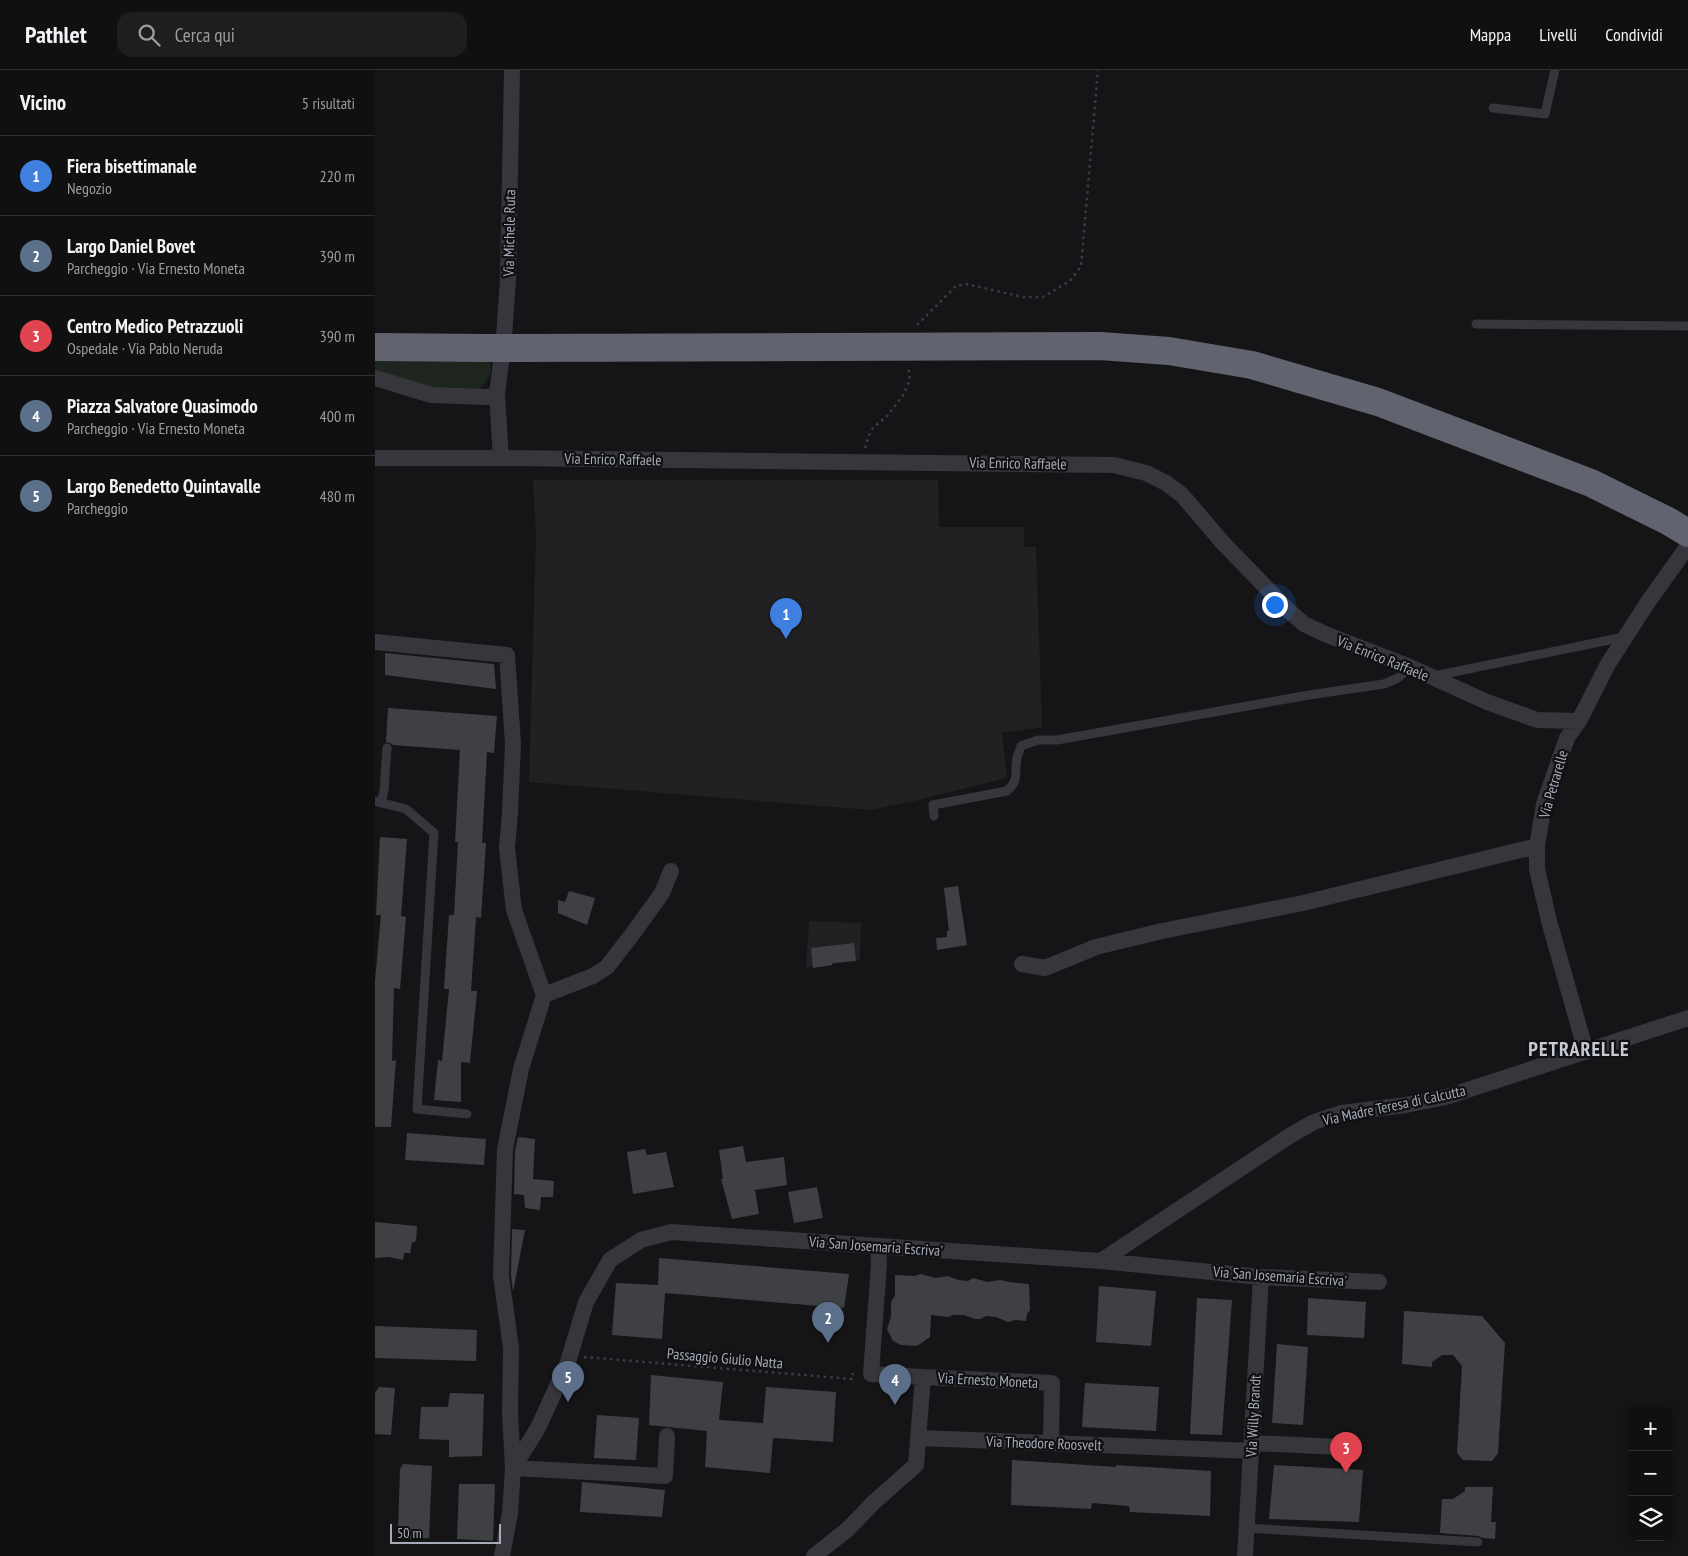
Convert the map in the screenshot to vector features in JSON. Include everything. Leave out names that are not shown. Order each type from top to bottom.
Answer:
[{"type":"highway","points":[[375,347],[1100,346],[1169,351],[1252,365],[1378,402],[1591,483],[1668,521],[1685,545]]},
{"type":"street","name":"Via Michele Ruta","points":[[501,458],[497,395],[508,279],[512,70]]},
{"type":"street","points":[[375,378],[431,394],[486,397],[497,395]]},
{"type":"street","name":"Via Michele Ruta","points":[[498,421],[507,440],[517,448],[536,458]]},
{"type":"street","name":"Via Enrico Raffaele","points":[[375,458],[1114,464],[1166,483],[1182,495],[1223,543],[1287,610],[1304,624],[1410,667],[1487,702],[1537,720],[1579,721]]},
{"type":"street","name":"Via Petrarelle","points":[[1586,1052],[1549,921],[1537,868],[1537,846],[1544,804],[1567,738],[1579,721],[1608,664],[1685,545]]},
{"type":"street","points":[[375,642],[507,655],[513,744],[511,812],[507,848],[514,910],[544,995],[521,1069],[505,1149],[501,1276],[511,1348],[510,1412],[513,1468],[665,1476],[667,1436]]},
{"type":"street","points":[[1022,964],[1045,968],[1063,959],[1105,945],[1162,931],[1321,898],[1537,846]]},
{"type":"street","points":[[544,995],[593,976],[607,967],[662,893],[671,870]]},
{"type":"street","name":"Via Madre Teresa di Calcutta","points":[[1101,1261],[1291,1135],[1314,1122],[1341,1113],[1406,1105],[1446,1097],[1688,1018]]},
{"type":"street","name":"Via San Josemaria Escriva'","points":[[502,1556],[510,1513],[513,1468],[538,1428],[568,1362],[586,1302],[610,1260],[641,1240],[671,1232],[1101,1261],[1261,1276],[1379,1282]]},
{"type":"street","name":"Via Ernesto Moneta","points":[[878,1246],[871,1374],[1052,1382],[1051,1443]]},
{"type":"street","name":"Via Willy Brandt","points":[[1245,1556],[1261,1276]]},
{"type":"street","name":"Via Ernesto Moneta","points":[[919,1438],[923,1376]]},
{"type":"street","points":[[814,1556],[848,1529],[874,1502],[916,1465],[919,1438]]},
{"type":"street","name":"Via Theodore Roosvelt","points":[[919,1438],[1051,1443],[1339,1447]]},
{"type":"lane","points":[[1493,108],[1545,114],[1555,70]]},
{"type":"lane","points":[[1476,324],[1688,326]]},
{"type":"lane","points":[[1431,677],[1625,637]]},
{"type":"lane","points":[[934,816],[933,805],[1007,791],[1014,785],[1017,758],[1021,746],[1038,740],[1057,740],[1384,684],[1398,678],[1410,667]]},
{"type":"lane","points":[[387,748],[384,791],[378,802],[406,809],[434,832],[417,1109],[467,1114]]},
{"type":"lane","points":[[1247,1528],[1477,1542]]},
{"type":"path","points":[[915,328],[955,286],[966,284],[1023,298],[1043,298],[1070,281],[1081,266],[1098,70]]},
{"type":"path","points":[[861,462],[873,428],[887,416],[902,396],[910,380],[907,359]]},
{"type":"path","name":"Passaggio Giulio Natta","points":[[589,1358],[852,1379],[853,1373]]},
{"type":"shaded area","points":[[375,356],[489,361],[491,370],[489,378],[477,392],[429,388],[375,374]]},
{"type":"shaded area","points":[[533,480],[938,480],[939,527],[1024,527],[1024,547],[1036,547],[1042,727],[1002,733],[1007,778],[870,810],[529,782],[536,536]]},
{"type":"shaded area","points":[[809,921],[861,923],[860,960],[806,968]]},
{"type":"building","points":[[385,653],[494,664],[496,689],[385,675]]},
{"type":"building","points":[[388,708],[497,716],[494,753],[487,752],[482,843],[486,843],[481,918],[476,917],[471,991],[477,991],[470,1063],[461,1062],[461,1102],[434,1100],[438,1060],[442,1061],[449,989],[444,989],[449,915],[454,915],[458,842],[455,842],[460,750],[393,745],[386,742]]},
{"type":"building","points":[[380,837],[407,839],[401,916],[406,917],[400,989],[394,988],[392,1061],[396,1060],[391,1127],[375,1127],[375,981],[381,915],[376,915]]},
{"type":"building","points":[[958,886],[967,945],[937,950],[936,938],[947,937],[947,931],[949,931],[944,888]]},
{"type":"building","points":[[569,891],[595,898],[587,925],[558,913],[558,900],[565,902]]},
{"type":"building","points":[[854,943],[856,961],[832,963],[832,965],[813,968],[811,948]]},
{"type":"building","points":[[407,1133],[486,1139],[484,1165],[405,1160]]},
{"type":"building","points":[[518,1137],[535,1139],[533,1179],[554,1181],[553,1197],[541,1197],[540,1210],[525,1208],[524,1195],[514,1194],[515,1151]]},
{"type":"building","points":[[743,1146],[746,1162],[784,1157],[787,1185],[755,1190],[759,1214],[732,1219],[721,1179],[723,1179],[719,1150]]},
{"type":"building","points":[[645,1149],[647,1155],[666,1152],[674,1187],[633,1194],[627,1152]]},
{"type":"building","points":[[817,1187],[823,1218],[794,1223],[788,1192]]},
{"type":"building","points":[[375,1222],[417,1226],[416,1241],[412,1243],[410,1253],[404,1253],[403,1260],[389,1257],[375,1258]]},
{"type":"building","points":[[512,1229],[525,1230],[513,1292],[511,1275]]},
{"type":"building","points":[[659,1258],[849,1274],[844,1308],[665,1293],[662,1339],[612,1335],[616,1283],[658,1285]]},
{"type":"building","points":[[921,1274],[935,1278],[948,1276],[968,1281],[973,1278],[988,1282],[1000,1280],[1029,1284],[1030,1310],[1026,1321],[1015,1320],[1008,1322],[996,1317],[986,1316],[981,1319],[975,1319],[964,1315],[948,1317],[931,1315],[930,1337],[917,1346],[901,1345],[893,1341],[887,1329],[891,1317],[891,1302],[895,1296],[895,1275],[915,1276]]},
{"type":"building","points":[[1099,1286],[1156,1291],[1151,1346],[1096,1342]]},
{"type":"building","points":[[1197,1298],[1232,1300],[1222,1435],[1190,1434]]},
{"type":"building","points":[[1308,1298],[1366,1302],[1364,1338],[1307,1335]]},
{"type":"building","points":[[1404,1311],[1482,1316],[1505,1343],[1498,1453],[1492,1461],[1463,1460],[1457,1453],[1462,1366],[1453,1355],[1442,1355],[1432,1362],[1432,1367],[1402,1364]]},
{"type":"building","points":[[375,1326],[477,1330],[476,1361],[375,1358]]},
{"type":"building","points":[[1277,1344],[1308,1347],[1303,1425],[1272,1423]]},
{"type":"building","points":[[651,1375],[723,1382],[719,1420],[763,1423],[766,1387],[836,1392],[833,1442],[773,1438],[770,1473],[705,1467],[707,1431],[649,1425]]},
{"type":"building","points":[[1085,1383],[1159,1387],[1156,1431],[1082,1427]]},
{"type":"building","points":[[379,1387],[395,1388],[391,1435],[375,1434],[375,1393]]},
{"type":"building","points":[[450,1393],[484,1394],[482,1456],[449,1457],[449,1440],[419,1439],[421,1407],[448,1407]]},
{"type":"building","points":[[597,1415],[639,1418],[636,1460],[594,1458]]},
{"type":"building","points":[[1012,1460],[1211,1471],[1210,1516],[1130,1512],[1129,1506],[1092,1503],[1091,1509],[1011,1505]]},
{"type":"building","points":[[403,1464],[432,1466],[429,1538],[401,1539],[398,1532],[400,1469]]},
{"type":"building","points":[[1274,1465],[1363,1470],[1359,1522],[1269,1519]]},
{"type":"building","points":[[582,1482],[665,1490],[662,1517],[580,1512]]},
{"type":"building","points":[[459,1484],[495,1484],[493,1541],[457,1539]]},
{"type":"building","points":[[1465,1487],[1493,1487],[1491,1522],[1496,1522],[1495,1539],[1440,1533],[1442,1499],[1453,1499],[1465,1491]]},
{"type":"place","name":"Fiera bisettimanale","points":[[786,639]]},
{"type":"place","name":"Largo Daniel Bovet","points":[[828,1343]]},
{"type":"place","name":"Largo Benedetto Quintavalle","points":[[568,1402]]},
{"type":"place","name":"Piazza Salvatore Quasimodo","points":[[895,1405]]},
{"type":"place","name":"Centro Medico Petrazzuoli","points":[[1346,1473]]},
{"type":"district","name":"PETRARELLE","points":[[1579,1049]]}]
